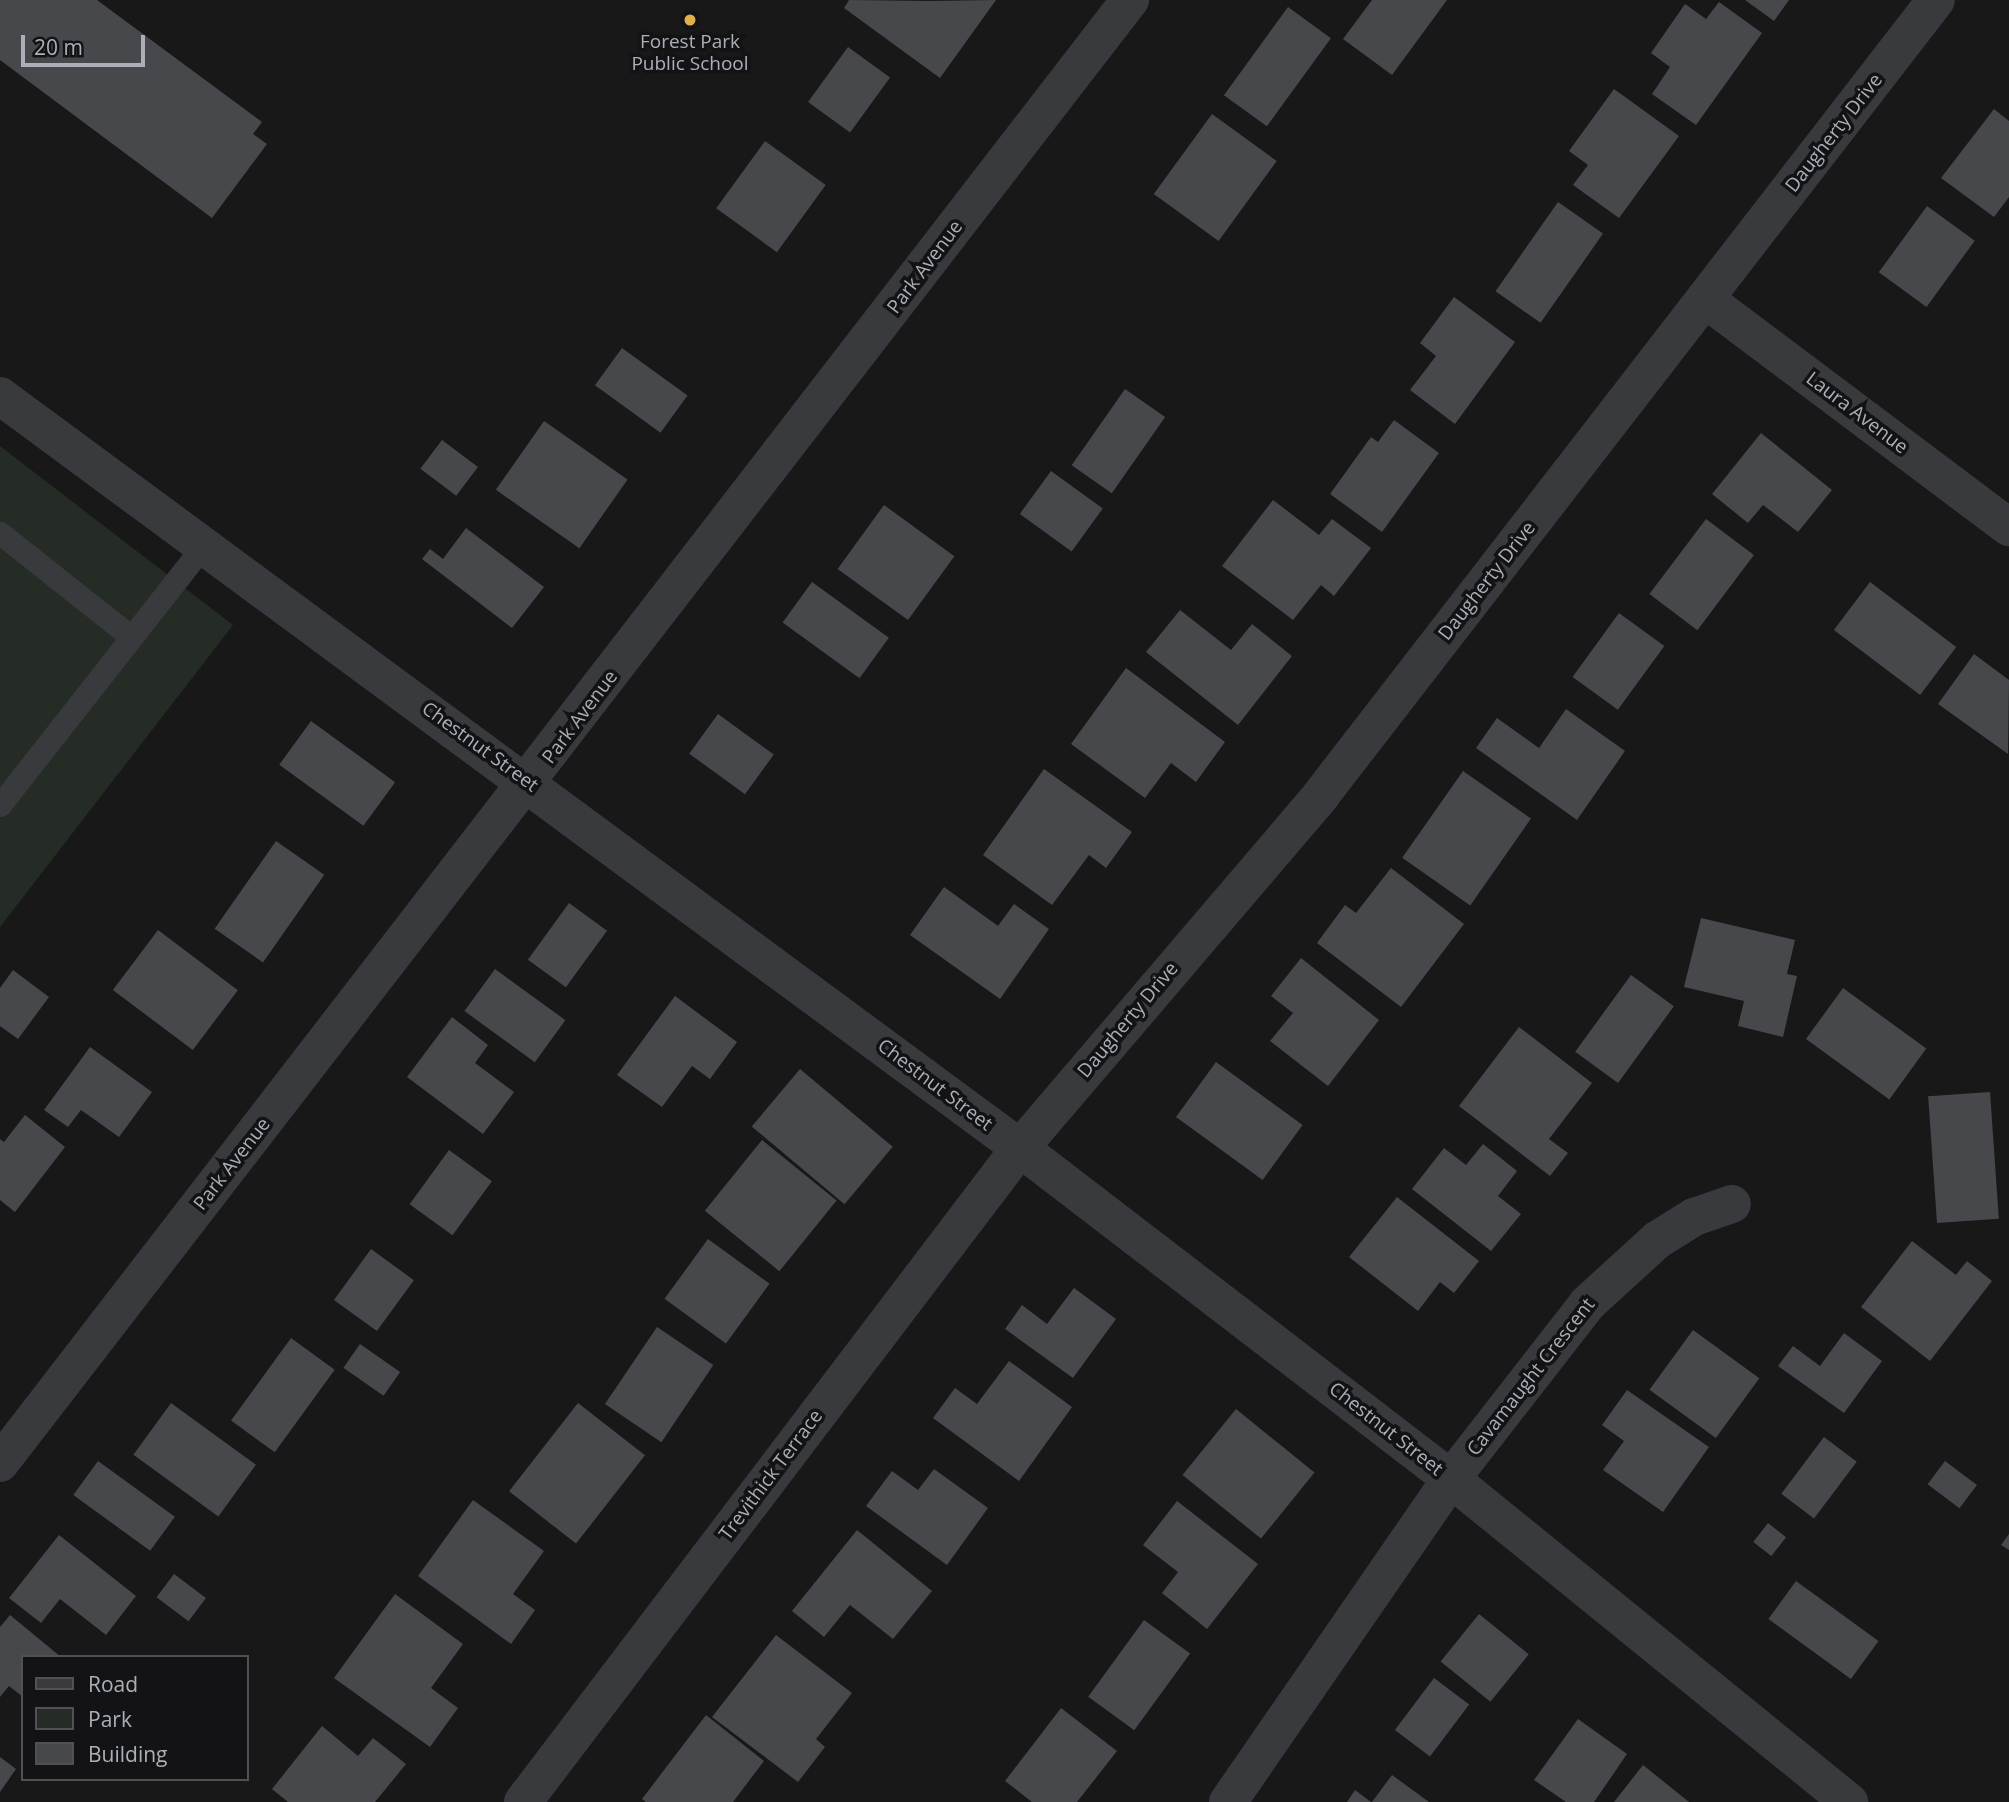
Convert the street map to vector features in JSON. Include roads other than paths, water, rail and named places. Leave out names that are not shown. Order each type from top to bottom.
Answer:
[{"type":"street","name":"Park Avenue","points":[[0,1463],[529,783],[1130,0]]},
{"type":"street","name":"Daugherty Drive","points":[[1020,1148],[1321,795],[1937,0]]},
{"type":"street","name":"Laura Avenue","points":[[1705,299],[2009,527]]},
{"type":"street","name":"Chestnut Street","points":[[0,396],[529,783],[1020,1148],[1451,1479],[1849,1802]]},
{"type":"street","name":"Trevithick Terrace","points":[[523,1802],[1020,1148]]},
{"type":"street","name":"Cavamaught Crescent","points":[[1228,1802],[1451,1479],[1587,1304],[1620,1269],[1693,1217],[1732,1204]]},
{"type":"lane","points":[[0,533],[131,637]]},
{"type":"lane","points":[[0,805],[204,545]]},
{"type":"place","name":"Forest Park Public School","points":[[690,20]]}]
